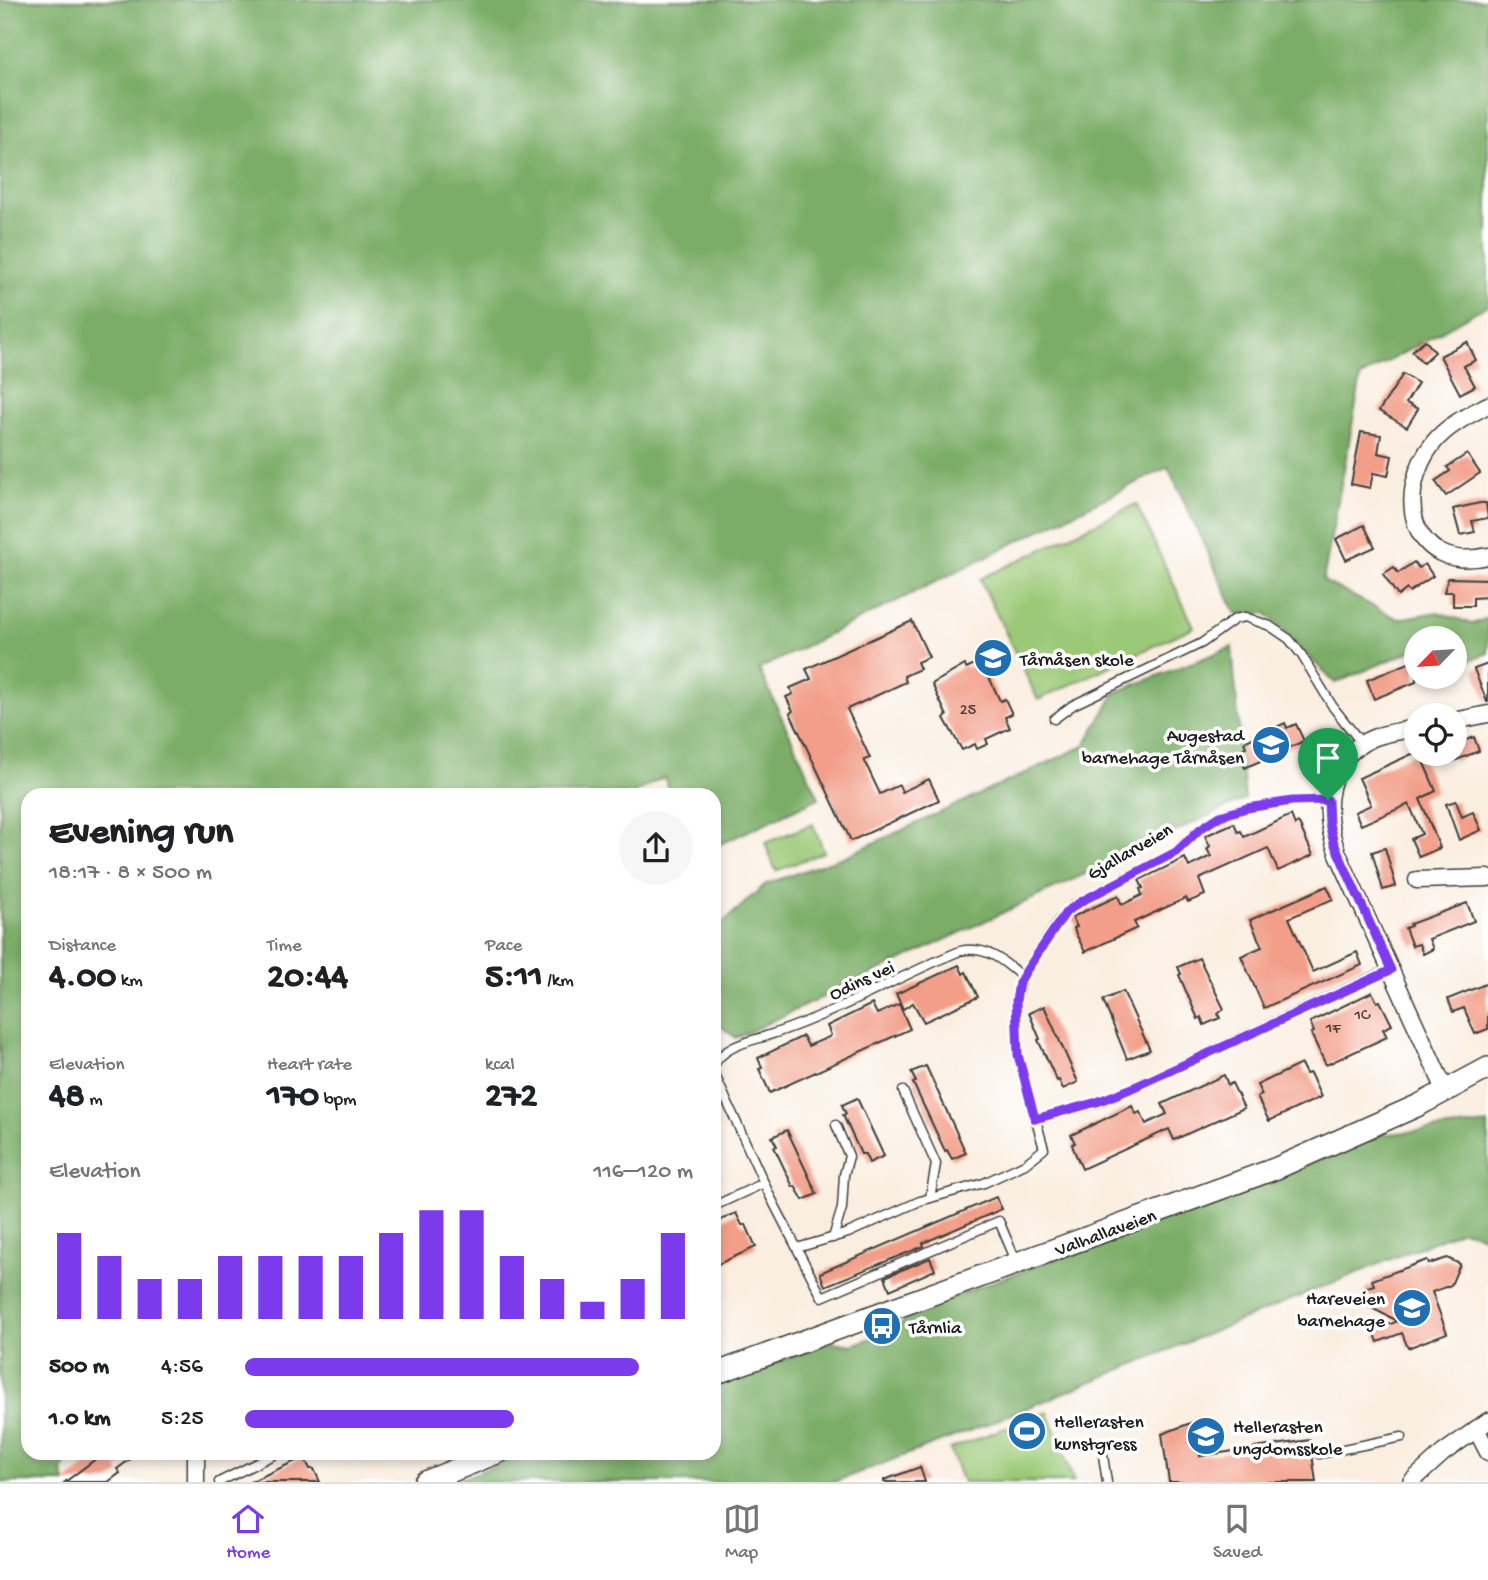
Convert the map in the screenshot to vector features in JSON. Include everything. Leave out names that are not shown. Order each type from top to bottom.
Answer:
[{"type":"street","points":[[1488,405],[1452,426],[1435,441],[1420,467],[1412,496],[1416,526],[1422,537],[1436,550],[1457,558],[1488,556]]},
{"type":"street","points":[[1467,718],[1488,713]]},
{"type":"street","points":[[1404,730],[1382,735],[1362,744],[1340,767],[1328,800],[1329,824],[1334,843],[1446,1092]]},
{"type":"street","points":[[1417,880],[1488,878]]},
{"type":"street","name":"Valhallaveien","points":[[721,1371],[1277,1168],[1446,1092],[1488,1069]]},
{"type":"street","points":[[1411,1482],[1443,1453],[1482,1425],[1488,1452]]},
{"type":"street","points":[[195,1460],[196,1482]]},
{"type":"street","points":[[425,1482],[479,1460]]},
{"type":"lane","points":[[1054,719],[1073,705],[1202,643],[1235,619],[1245,617],[1270,626],[1289,639],[1333,707],[1362,744]]},
{"type":"lane","name":"Gjallarveien","points":[[1022,977],[1066,912],[1176,852],[1209,822],[1247,808],[1302,800],[1328,800]]},
{"type":"lane","name":"Odins vei","points":[[721,1056],[734,1047],[799,1025],[964,950],[978,950],[990,954],[1022,977]]},
{"type":"lane","points":[[1035,1119],[1097,1102],[1130,1089],[1391,970]]},
{"type":"lane","points":[[797,1248],[833,1238],[930,1198],[984,1183],[1025,1164],[1044,1149],[1022,1074],[1016,1038],[1016,1001],[1022,977]]},
{"type":"lane","points":[[721,1088],[764,1183],[822,1297],[999,1221],[1017,1264]]},
{"type":"lane","points":[[903,1091],[936,1164],[930,1198]]},
{"type":"lane","points":[[833,1238],[842,1208],[844,1175],[849,1156],[836,1125]]},
{"type":"lane","points":[[721,1203],[764,1183]]},
{"type":"lane","points":[[1319,1454],[1402,1437]]},
{"type":"lane","points":[[1102,1449],[1107,1482]]},
{"type":"lane","points":[[219,1482],[263,1460]]},
{"type":"green space","points":[[0,0],[1488,0],[1488,305],[1361,377],[1323,581],[1398,619],[1438,612],[1472,624],[1488,618],[1488,653],[1467,659],[1467,626],[1404,626],[1404,654],[1335,683],[1266,613],[1236,614],[1168,467],[759,669],[819,798],[721,844],[721,788],[668,788],[664,777],[643,788],[21,788],[21,1460],[66,1460],[62,1471],[65,1482],[0,1482]]},
{"type":"green space","points":[[1136,504],[1194,627],[1038,700],[980,579]]},
{"type":"green space","points":[[1232,647],[1245,799],[736,1038],[721,1026],[721,924],[766,884],[846,856],[1084,746],[1116,692]]},
{"type":"green space","points":[[813,824],[824,852],[776,871],[765,843]]},
{"type":"green space","points":[[1488,1124],[1488,1237],[1462,1230],[990,1423],[834,1482],[453,1482],[509,1460],[721,1460],[721,1382],[833,1342],[852,1345],[894,1330],[912,1314],[960,1294],[1288,1172],[1378,1135]]},
{"type":"green space","name":"Hellerasten kunstgress","points":[[1048,1412],[1074,1482],[963,1482],[950,1449]]},
{"type":"building","points":[[1425,340],[1435,352],[1423,363],[1412,351]]},
{"type":"building","points":[[1467,342],[1476,360],[1464,366],[1475,386],[1460,394],[1440,356]]},
{"type":"building","points":[[1403,374],[1418,383],[1406,403],[1418,409],[1407,427],[1379,411]]},
{"type":"building","points":[[1361,432],[1381,435],[1378,453],[1392,456],[1388,476],[1373,473],[1370,488],[1351,484]]},
{"type":"building","points":[[1467,454],[1480,473],[1446,496],[1435,481],[1450,471],[1447,467]]},
{"type":"building","points":[[1486,503],[1488,518],[1472,521],[1475,532],[1460,535],[1453,509]]},
{"type":"building","points":[[1364,525],[1375,547],[1346,560],[1336,539]]},
{"type":"building","points":[[1414,562],[1419,568],[1425,564],[1433,576],[1398,596],[1383,574],[1394,567],[1398,573]]},
{"type":"building","points":[[1448,578],[1488,579],[1488,597],[1473,598],[1473,606],[1453,606],[1453,592],[1444,592]]},
{"type":"building","points":[[912,621],[929,657],[917,662],[920,669],[904,676],[906,682],[847,709],[870,758],[864,760],[880,794],[899,785],[902,792],[929,779],[939,800],[851,841],[790,713],[793,711],[786,697],[793,694],[790,688],[811,679],[806,669]]},
{"type":"building","points":[[979,662],[981,667],[984,666],[1000,701],[1005,699],[1012,714],[1005,717],[1010,728],[986,739],[988,744],[977,749],[975,744],[962,750],[944,718],[947,716],[932,684],[965,665],[966,668]]},
{"type":"building","points":[[1488,664],[1488,702],[1487,702],[1474,669]]},
{"type":"building","points":[[1404,665],[1404,687],[1374,699],[1367,680]]},
{"type":"building","name":"Augestad barnehage Tårnåsen","points":[[1285,723],[1287,728],[1296,724],[1304,741],[1245,768],[1237,751],[1246,747],[1244,742]]},
{"type":"building","points":[[1474,737],[1479,751],[1467,756],[1467,740]]},
{"type":"building","points":[[1404,758],[1404,766],[1425,766],[1436,791],[1420,799],[1440,848],[1419,857],[1411,839],[1422,834],[1409,804],[1361,825],[1355,812],[1371,805],[1359,778]]},
{"type":"building","points":[[1456,801],[1462,817],[1473,812],[1481,830],[1459,840],[1446,804]]},
{"type":"building","points":[[1291,815],[1295,825],[1298,823],[1300,826],[1313,855],[1278,871],[1268,848],[1199,879],[1205,895],[1188,902],[1186,898],[1134,922],[1137,928],[1085,952],[1075,932],[1074,928],[1077,927],[1072,917],[1118,896],[1122,905],[1142,895],[1140,889],[1143,888],[1139,880],[1185,858],[1189,867],[1211,856],[1205,836],[1234,823],[1244,837]]},
{"type":"building","points":[[1385,848],[1396,886],[1383,890],[1372,852]]},
{"type":"building","points":[[1327,886],[1333,899],[1289,918],[1313,972],[1357,952],[1362,965],[1264,1008],[1241,956],[1262,947],[1250,920]]},
{"type":"building","points":[[1467,903],[1474,921],[1429,939],[1433,949],[1423,954],[1419,944],[1412,946],[1405,928],[1411,926],[1410,924]]},
{"type":"building","points":[[1199,958],[1224,1009],[1218,1014],[1220,1018],[1204,1025],[1201,1017],[1198,1019],[1178,967]]},
{"type":"building","points":[[959,965],[963,974],[966,972],[978,997],[924,1022],[913,1003],[903,1009],[896,994]]},
{"type":"building","points":[[1488,983],[1488,1029],[1475,1034],[1464,1008],[1453,1012],[1448,999]]},
{"type":"building","points":[[1123,991],[1150,1050],[1127,1059],[1103,1000]]},
{"type":"building","points":[[1372,992],[1377,1002],[1380,1001],[1392,1025],[1383,1029],[1387,1037],[1326,1065],[1312,1036],[1311,1033],[1314,1032],[1310,1022]]},
{"type":"building","points":[[872,1004],[877,1014],[899,1004],[910,1029],[770,1093],[759,1069],[762,1068],[758,1058],[803,1036],[808,1046],[829,1037],[831,1035],[827,1026]]},
{"type":"building","points":[[1044,1006],[1078,1082],[1063,1089],[1038,1040],[1040,1039],[1029,1013]]},
{"type":"building","points":[[1301,1064],[1306,1074],[1310,1073],[1321,1097],[1269,1121],[1257,1097],[1262,1095],[1257,1085]]},
{"type":"building","points":[[926,1066],[966,1153],[952,1159],[947,1150],[945,1151],[913,1083],[916,1082],[911,1072]]},
{"type":"building","points":[[1224,1075],[1228,1085],[1232,1083],[1244,1108],[1174,1140],[1169,1129],[1082,1169],[1071,1135],[1132,1106],[1136,1114],[1140,1112],[1146,1124],[1167,1114],[1162,1104]]},
{"type":"building","points":[[857,1098],[884,1156],[869,1163],[865,1154],[861,1154],[843,1115],[846,1114],[842,1105]]},
{"type":"building","points":[[787,1130],[817,1194],[803,1200],[795,1186],[793,1187],[774,1147],[777,1146],[772,1137]]},
{"type":"building","points":[[996,1197],[1002,1209],[923,1243],[924,1246],[825,1286],[820,1273]]},
{"type":"building","points":[[736,1213],[742,1225],[746,1225],[756,1247],[721,1263],[721,1220]]},
{"type":"building","points":[[930,1258],[935,1270],[890,1290],[885,1277]]},
{"type":"building","points":[[1447,1258],[1460,1264],[1451,1285],[1432,1292],[1447,1333],[1408,1348],[1402,1333],[1378,1342],[1374,1331],[1398,1321],[1359,1302],[1367,1287],[1374,1285],[1372,1280],[1427,1260],[1429,1264]]},
{"type":"building","points":[[1196,1421],[1200,1456],[1310,1440],[1316,1482],[1169,1482],[1162,1434]]},
{"type":"building","points":[[94,1460],[129,1460],[117,1469],[120,1473],[108,1482],[65,1482]]},
{"type":"building","points":[[298,1460],[306,1460],[310,1469],[314,1469],[320,1482],[250,1482]]},
{"type":"building","points":[[920,1467],[925,1482],[884,1482],[884,1480]]},
{"type":"place","name":"Tårnåsen skole","points":[[993,658]]},
{"type":"place","name":"Augestad barnehage Tårnåsen","points":[[1271,745]]},
{"type":"place","name":"Hareveien barnehage","points":[[1412,1308]]},
{"type":"place","name":"Tårnlia","points":[[882,1326]]},
{"type":"place","name":"Hellerasten kunstgress","points":[[1027,1431]]},
{"type":"place","name":"Hellerasten ungdomsskole","points":[[1206,1436]]},
{"type":"route","points":[[1328,800],[1329,824],[1338,854],[1391,970],[1130,1089],[1080,1108],[1035,1119],[1018,1055],[1016,1001],[1019,983],[1066,912],[1074,905],[1176,852],[1195,833],[1220,816],[1247,808],[1292,801],[1328,800]]}]
